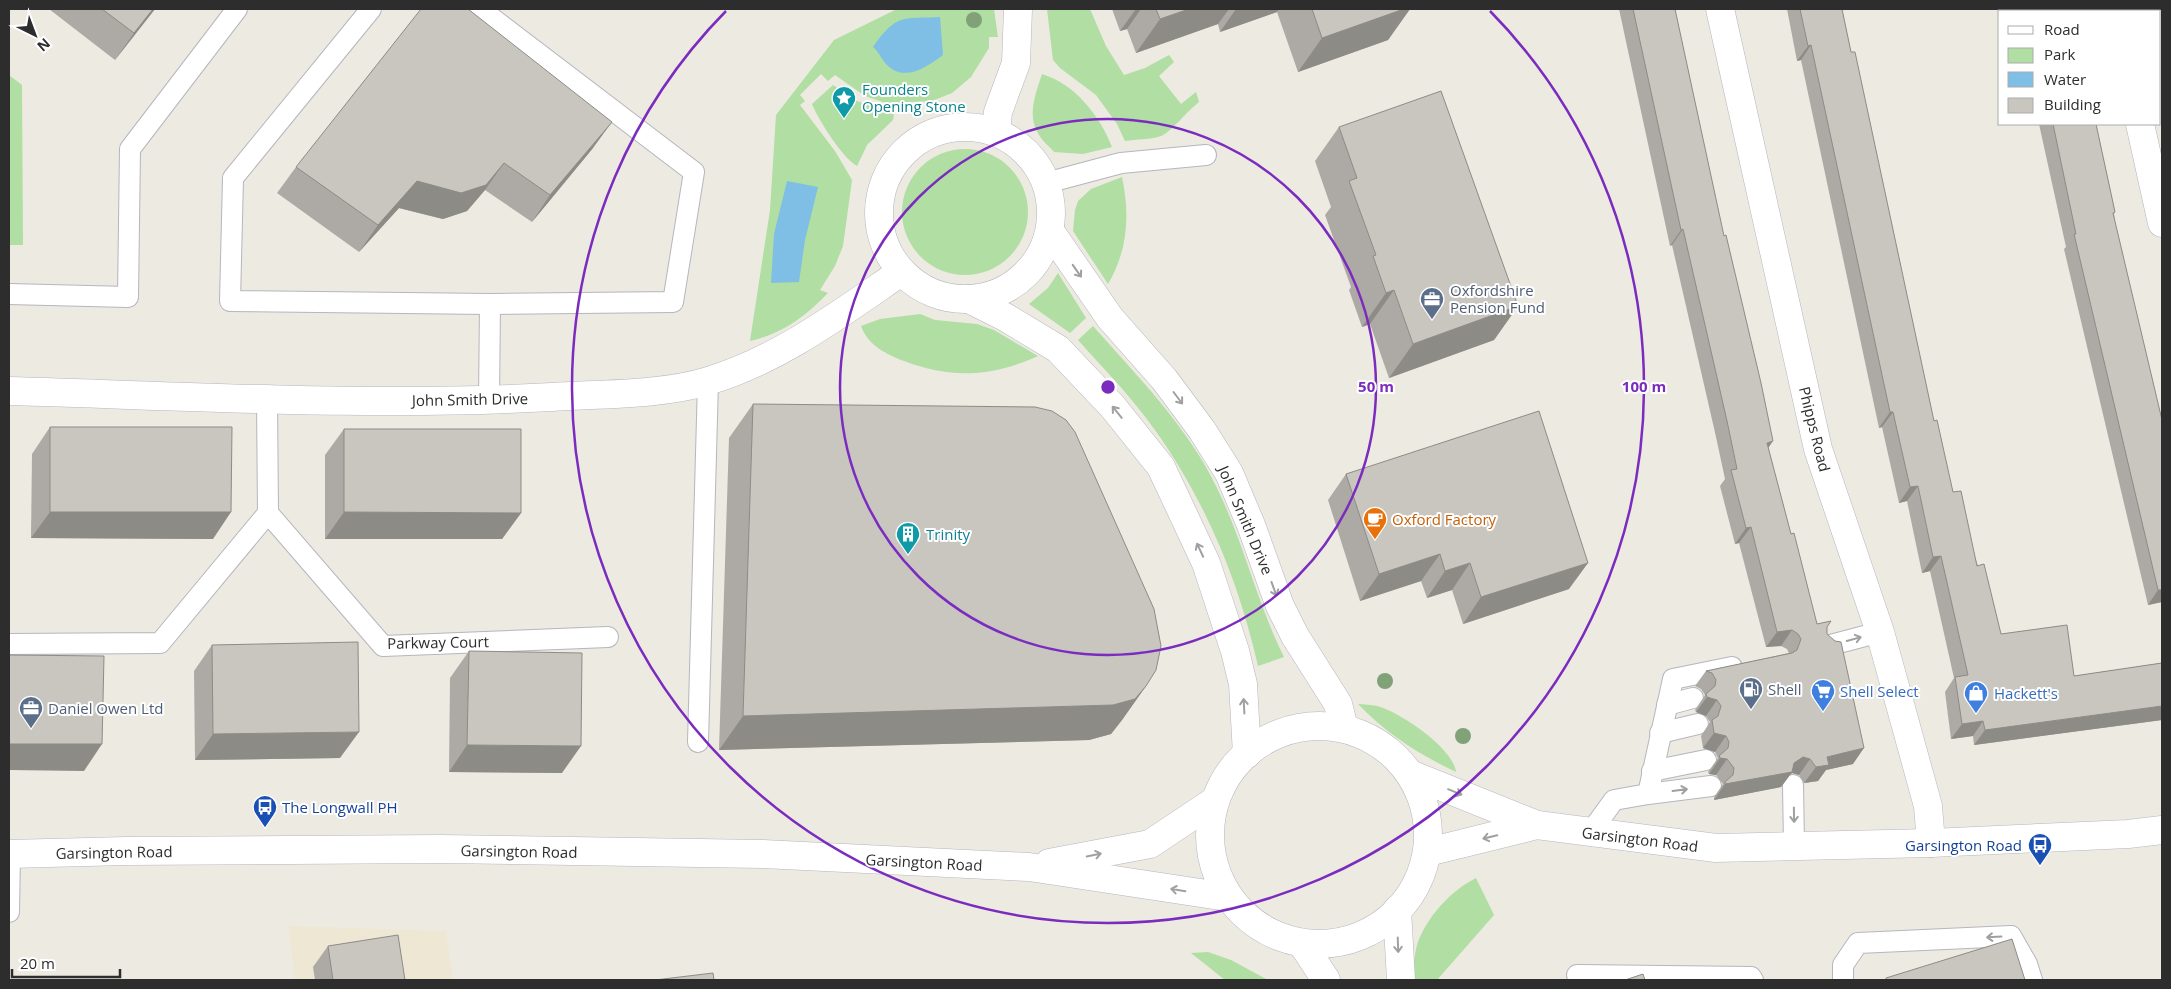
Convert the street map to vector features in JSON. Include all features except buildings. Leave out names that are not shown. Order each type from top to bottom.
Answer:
[{"type":"street","points":[[996,132],[998,112],[1016,63],[1018,9]]},
{"type":"street","name":"Phipps Road","points":[[1720,9],[1818,449],[1880,632],[1928,806],[1931,843]]},
{"type":"street","points":[[2140,125],[2162,224]]},
{"type":"street","points":[[969,299],[994,294],[1025,274],[1044,249],[1050,231],[1052,213],[1046,183],[1040,168],[1028,154],[996,132],[978,127],[954,127],[929,135],[907,149],[891,166],[880,192],[878,215],[880,234],[887,251],[901,272],[936,294],[969,299],[1005,317],[1058,349],[1113,407],[1161,467],[1206,562],[1235,651],[1243,684],[1247,754]]},
{"type":"street","name":"John Smith Drive","points":[[1050,231],[1110,318],[1164,379],[1202,430],[1229,473],[1251,525],[1280,606],[1295,636],[1338,704],[1344,728]]},
{"type":"street","name":"John Smith Drive","points":[[9,392],[489,401],[649,392],[708,382],[785,349],[901,272]]},
{"type":"street","points":[[1300,727],[1344,728],[1385,747],[1410,774],[1426,811],[1428,852],[1417,887],[1387,922],[1348,942],[1303,945],[1256,927],[1226,897],[1208,844],[1213,802],[1228,772],[1247,754],[1262,741],[1300,727]]},
{"type":"street","name":"Garsington Road","points":[[1410,774],[1537,825],[1716,848],[1931,843],[2128,834],[2162,830]]},
{"type":"street","points":[[1029,867],[1150,844],[1213,802]]},
{"type":"street","name":"Garsington Road","points":[[1428,852],[1537,825]]},
{"type":"street","name":"Garsington Road","points":[[9,854],[136,851],[440,850],[763,854],[1029,867]]},
{"type":"street","points":[[1029,867],[1226,897]]},
{"type":"street","points":[[1397,910],[1400,980]]},
{"type":"street","points":[[1303,945],[1326,980]]},
{"type":"lane","points":[[9,294],[128,297],[130,149],[236,9]]},
{"type":"lane","points":[[371,9],[233,178],[230,301],[490,304],[673,302],[694,172],[480,9]]},
{"type":"lane","points":[[1046,183],[1121,163],[1206,155]]},
{"type":"lane","points":[[489,401],[490,304]]},
{"type":"lane","points":[[698,742],[708,382]]},
{"type":"lane","points":[[9,644],[160,644],[268,513],[267,398]]},
{"type":"lane","name":"Parkway Court","points":[[268,513],[383,646],[608,637]]},
{"type":"lane","points":[[1827,646],[1880,632]]},
{"type":"lane","points":[[1648,794],[1673,679],[1749,663]]},
{"type":"lane","points":[[1667,705],[1693,698]]},
{"type":"lane","points":[[1660,733],[1698,724]]},
{"type":"lane","points":[[1652,771],[1706,760]]},
{"type":"lane","points":[[1793,785],[1794,846]]},
{"type":"lane","points":[[1590,833],[1614,800],[1711,786]]},
{"type":"lane","points":[[9,854],[9,912]]},
{"type":"lane","points":[[1843,980],[1843,965],[1858,943],[2011,936],[2027,964],[2032,980]]},
{"type":"lane","points":[[1578,975],[1751,977],[1753,980]]},
{"type":"shaded area","points":[[288,926],[446,931],[453,980],[295,980]]},
{"type":"green space","points":[[897,9],[994,9],[998,37],[989,37],[989,48],[971,77],[952,93],[932,101],[886,103],[865,96],[835,75],[828,81],[821,74],[800,95],[805,101],[800,105],[835,151],[852,180],[843,246],[835,266],[820,290],[828,293],[793,323],[773,334],[750,341],[770,210],[776,115],[834,40]]},
{"type":"green space","points":[[1047,9],[1090,9],[1106,46],[1124,75],[1145,68],[1169,55],[1174,62],[1159,76],[1181,104],[1196,92],[1199,102],[1165,134],[1152,138],[1125,141],[1117,124],[1096,95],[1060,68],[1053,60]]},
{"type":"green space","points":[[1042,74],[1065,85],[1085,103],[1101,124],[1112,147],[1083,154],[1054,152],[1045,143],[1038,133],[1033,118],[1037,89]]},
{"type":"green space","points":[[9,75],[22,85],[23,245],[9,245]]},
{"type":"green space","points":[[833,85],[857,101],[894,114],[893,120],[867,145],[857,166],[845,155],[832,138],[812,104]]},
{"type":"green space","points":[[965,149],[989,154],[1000,159],[1010,167],[1018,177],[1023,188],[1028,212],[1023,236],[1018,247],[1010,257],[1000,265],[989,270],[965,275],[941,270],[930,265],[920,257],[912,247],[907,236],[902,212],[907,188],[912,177],[920,167],[930,159],[941,154]]},
{"type":"green space","points":[[1122,177],[1126,205],[1125,232],[1120,258],[1108,284],[1073,231],[1075,210],[1078,201],[1091,189]]},
{"type":"green space","points":[[1058,273],[1086,318],[1070,333],[1029,304],[1048,288]]},
{"type":"green space","points":[[920,314],[935,320],[977,324],[994,330],[1038,356],[988,372],[955,373],[939,371],[904,361],[884,352],[873,344],[861,326],[880,319]]},
{"type":"green space","points":[[1093,326],[1177,423],[1205,466],[1227,509],[1266,616],[1284,657],[1258,666],[1240,600],[1228,567],[1215,536],[1184,475],[1166,446],[1138,408],[1078,340]]},
{"type":"green space","points":[[1358,704],[1377,706],[1399,715],[1424,732],[1446,752],[1456,772],[1404,742],[1380,725]]},
{"type":"green space","points":[[1476,878],[1494,915],[1437,980],[1412,980],[1415,952],[1430,919],[1443,903]]},
{"type":"green space","points":[[1208,952],[1231,960],[1268,980],[1225,980],[1191,953]]},
{"type":"water","points":[[940,17],[943,55],[923,68],[909,73],[901,73],[887,65],[873,47],[888,28],[901,20]]},
{"type":"water","points":[[787,181],[818,187],[805,240],[799,282],[771,283],[774,234]]},
{"type":"place","name":"Founders Opening Stone","points":[[844,119]]},
{"type":"place","name":"Oxfordshire Pension Fund","points":[[1432,320]]},
{"type":"place","name":"Oxford Factory","points":[[1375,540]]},
{"type":"place","name":"Trinity","points":[[908,555]]},
{"type":"place","name":"Shell","points":[[1751,710]]},
{"type":"place","name":"Shell Select","points":[[1823,712]]},
{"type":"place","name":"Hackett's","points":[[1976,714]]},
{"type":"place","name":"Daniel Owen Ltd","points":[[31,729]]},
{"type":"place","name":"The Longwall PH","points":[[265,828]]},
{"type":"place","name":"Garsington Road","points":[[2040,866]]}]
